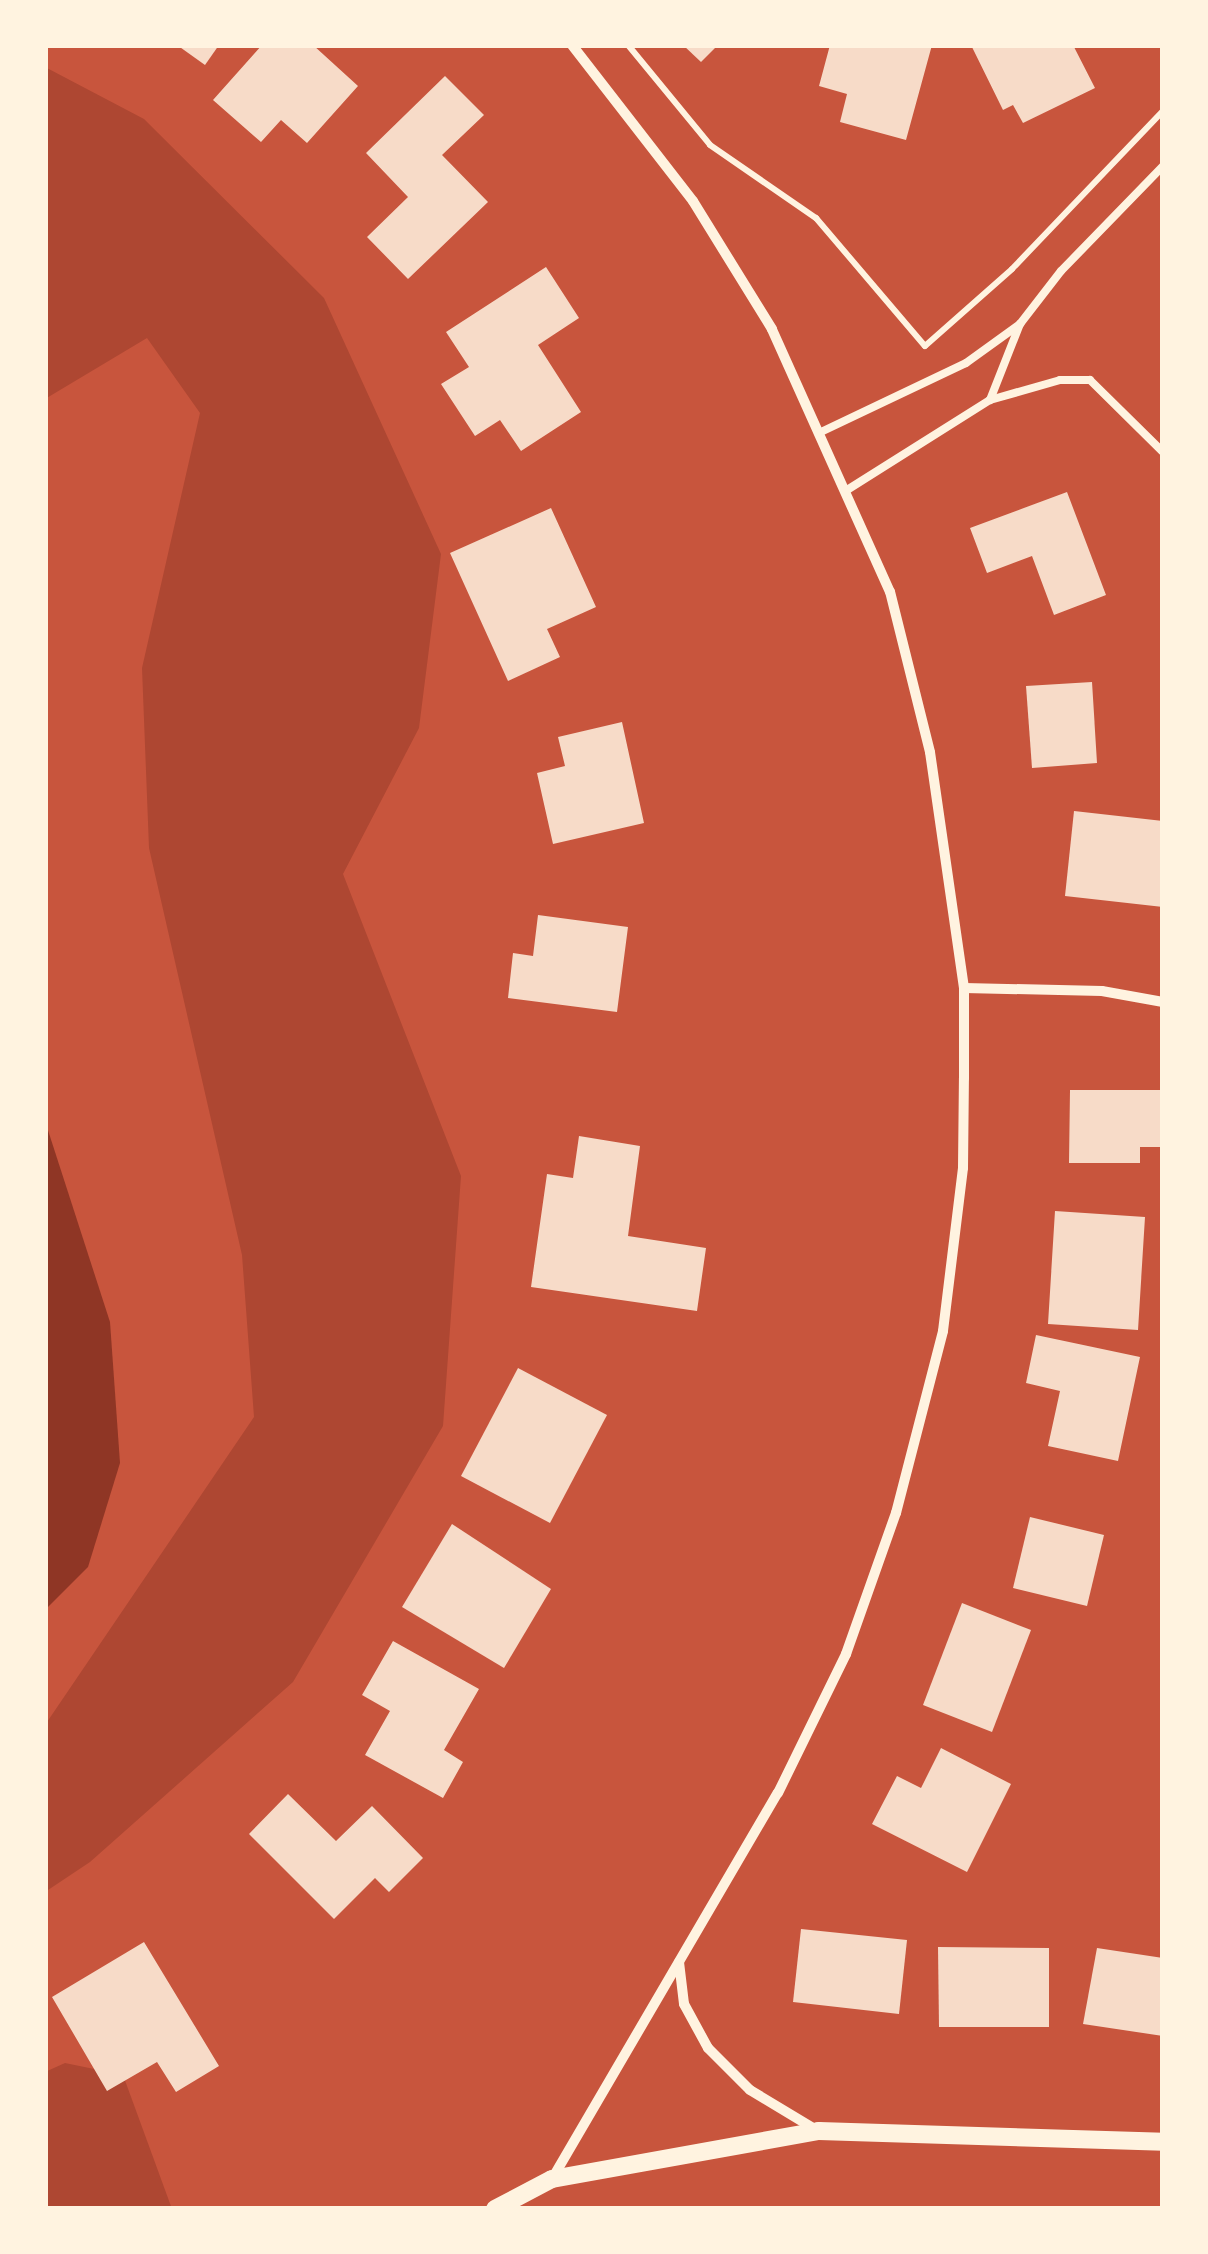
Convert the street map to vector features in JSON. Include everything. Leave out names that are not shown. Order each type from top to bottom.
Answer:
[{"type":"street","points":[[552,2179],[778,1793],[846,1654],[896,1513],[943,1331],[963,1168],[964,988],[930,752],[890,592],[822,432],[772,329],[693,201],[572,45]]},
{"type":"street","points":[[964,988],[1102,991],[1163,1002]]},
{"type":"street","points":[[679,1962],[684,2004],[708,2048],[750,2090],[819,2131]]},
{"type":"street","points":[[495,2209],[552,2179],[819,2131],[1163,2142]]},
{"type":"lane","points":[[990,400],[1020,324],[1061,271],[1163,166]]},
{"type":"lane","points":[[822,432],[966,363],[1020,324]]},
{"type":"lane","points":[[847,490],[990,400],[1060,380],[1090,380],[1163,452]]},
{"type":"path","points":[[628,45],[710,145],[816,218],[926,346],[1012,269],[1163,111]]},
{"type":"shaded area","points":[[45,67],[144,119],[324,298],[441,554],[419,728],[343,874],[461,1176],[443,1426],[293,1682],[90,1862],[45,1892],[45,1725],[254,1417],[242,1255],[149,848],[142,668],[200,413],[147,338],[45,399]]},
{"type":"shaded area","points":[[45,1121],[110,1322],[120,1463],[88,1567],[45,1610]]},
{"type":"shaded area","points":[[65,2063],[123,2075],[172,2209],[45,2209],[45,2072]]},
{"type":"building","points":[[177,45],[219,45],[205,65]]},
{"type":"building","points":[[262,45],[313,45],[358,86],[307,143],[281,120],[261,142],[213,100]]},
{"type":"building","points":[[683,45],[718,45],[701,62]]},
{"type":"building","points":[[830,45],[932,45],[906,140],[840,122],[847,94],[819,86]]},
{"type":"building","points":[[971,45],[1073,45],[1095,88],[1023,123],[1013,105],[1003,110]]},
{"type":"building","points":[[445,76],[484,115],[442,155],[488,202],[408,279],[367,237],[408,197],[366,153]]},
{"type":"building","points":[[546,267],[579,318],[538,345],[581,412],[521,451],[500,420],[475,436],[441,384],[469,367],[446,332]]},
{"type":"building","points":[[1067,492],[1106,595],[1054,615],[1032,556],[987,573],[970,528]]},
{"type":"building","points":[[551,508],[596,607],[547,629],[560,657],[508,681],[450,553]]},
{"type":"building","points":[[1092,682],[1097,763],[1032,768],[1026,686]]},
{"type":"building","points":[[622,722],[644,823],[553,844],[537,773],[565,766],[558,737]]},
{"type":"building","points":[[1074,811],[1163,821],[1163,907],[1065,896]]},
{"type":"building","points":[[538,915],[628,927],[617,1012],[508,998],[513,953],[533,956]]},
{"type":"building","points":[[1070,1090],[1163,1090],[1163,1147],[1140,1147],[1140,1163],[1069,1163]]},
{"type":"building","points":[[579,1136],[640,1146],[628,1236],[706,1248],[697,1311],[531,1287],[547,1174],[573,1178]]},
{"type":"building","points":[[1055,1211],[1145,1217],[1138,1330],[1048,1324]]},
{"type":"building","points":[[1036,1335],[1140,1357],[1118,1461],[1048,1446],[1060,1391],[1026,1383]]},
{"type":"building","points":[[518,1368],[607,1415],[550,1523],[461,1476]]},
{"type":"building","points":[[1030,1517],[1104,1535],[1087,1606],[1013,1588]]},
{"type":"building","points":[[452,1524],[551,1589],[504,1668],[402,1607]]},
{"type":"building","points":[[962,1603],[1031,1630],[992,1732],[923,1705]]},
{"type":"building","points":[[393,1641],[479,1689],[444,1750],[463,1762],[443,1798],[365,1755],[390,1711],[362,1695]]},
{"type":"building","points":[[941,1748],[1011,1784],[967,1872],[872,1824],[897,1776],[921,1788]]},
{"type":"building","points":[[288,1794],[336,1841],[372,1806],[423,1858],[389,1892],[375,1878],[334,1919],[249,1834]]},
{"type":"building","points":[[801,1929],[907,1940],[899,2014],[793,2002]]},
{"type":"building","points":[[144,1942],[219,2066],[176,2092],[157,2062],[107,2091],[52,1997]]},
{"type":"building","points":[[938,1947],[1049,1948],[1049,2027],[939,2027]]},
{"type":"building","points":[[1097,1948],[1163,1958],[1163,2036],[1083,2024]]}]
